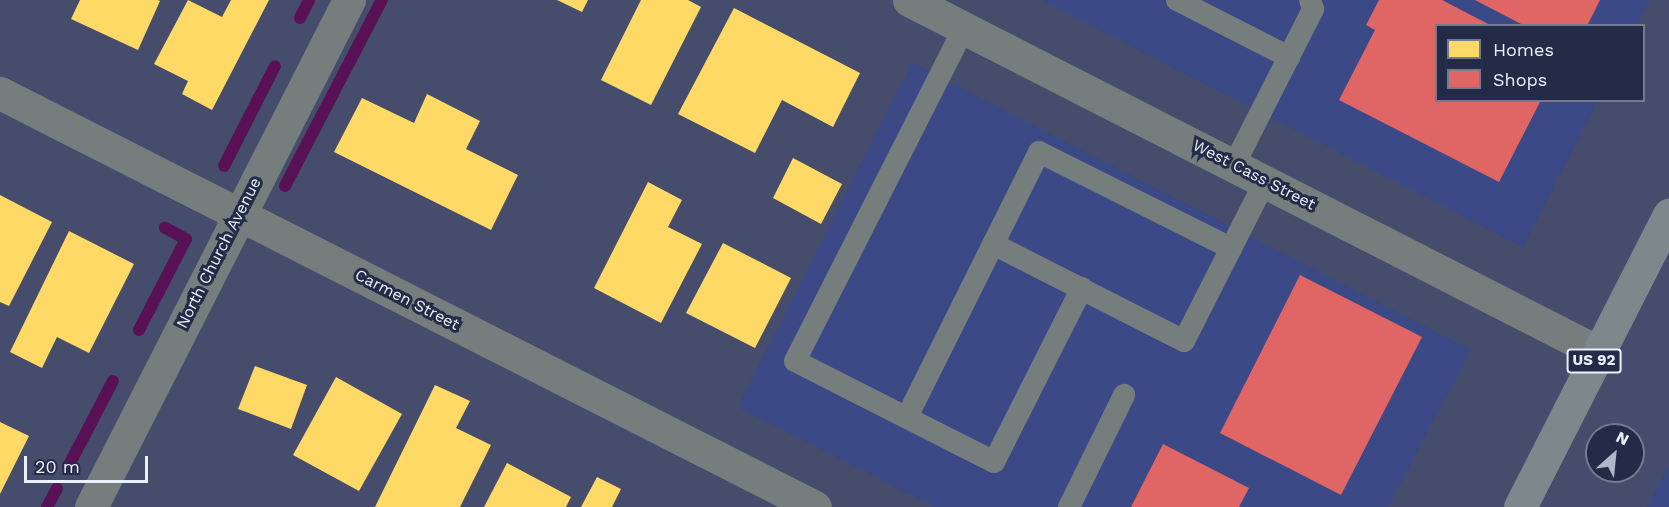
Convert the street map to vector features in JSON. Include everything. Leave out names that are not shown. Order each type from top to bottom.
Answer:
[{"type":"main road","name":"US 92","points":[[1520,507],[1669,215]]},
{"type":"street","name":"North Church Avenue","points":[[91,507],[349,0]]},
{"type":"street","name":"West Cass Street","points":[[909,0],[1598,352]]},
{"type":"street","name":"Carmen Street","points":[[0,93],[815,507]]},
{"type":"lane","points":[[1177,0],[1289,57]]},
{"type":"lane","points":[[1234,165],[1313,9],[1310,0]]},
{"type":"lane","points":[[964,28],[795,361],[994,462],[1082,288]]},
{"type":"lane","points":[[907,417],[1039,153],[1231,248]]},
{"type":"lane","points":[[993,244],[1184,341],[1265,181]]},
{"type":"lane","points":[[1069,507],[1124,395]]},
{"type":"shaded area","points":[[1041,0],[1650,0],[1637,24],[1435,24],[1435,102],[1597,102],[1523,247]]},
{"type":"shaded area","points":[[912,63],[1471,350],[1388,507],[935,507],[738,407]]},
{"type":"shaded area","points":[[1669,465],[1669,507],[1647,507]]},
{"type":"building: Homes","points":[[80,0],[160,1],[138,50],[71,19]]},
{"type":"building: Homes","points":[[188,0],[222,17],[231,0],[269,0],[212,110],[182,94],[188,81],[154,64]]},
{"type":"building: Homes","points":[[557,0],[588,0],[582,12]]},
{"type":"building: Homes","points":[[641,0],[688,0],[701,7],[651,105],[601,80]]},
{"type":"building: Homes","points":[[734,8],[860,73],[833,127],[782,100],[755,153],[678,114]]},
{"type":"building: Homes","points":[[427,94],[480,121],[466,149],[518,175],[491,230],[334,152],[362,98],[414,123]]},
{"type":"building: Homes","points":[[793,158],[842,184],[821,224],[773,198]]},
{"type":"building: Homes","points":[[648,182],[682,200],[668,227],[702,244],[661,323],[594,288]]},
{"type":"building: Homes","points":[[0,195],[52,222],[9,306],[0,302]]},
{"type":"building: Homes","points":[[69,231],[134,264],[89,353],[57,337],[42,368],[10,352]]},
{"type":"building: Homes","points":[[723,243],[791,278],[755,348],[686,313]]},
{"type":"building: Homes","points":[[255,366],[307,385],[291,429],[238,409]]},
{"type":"building: Homes","points":[[336,377],[402,414],[359,491],[293,455]]},
{"type":"building: Homes","points":[[435,385],[470,401],[456,428],[491,445],[460,507],[375,507]]},
{"type":"building: Homes","points":[[0,422],[29,436],[0,494]]},
{"type":"building: Homes","points":[[507,463],[571,497],[566,507],[484,507]]},
{"type":"building: Homes","points":[[597,477],[621,489],[612,507],[581,507]]},
{"type":"building: Shops","points":[[1379,0],[1442,0],[1488,24],[1435,24],[1435,102],[1540,102],[1499,182],[1339,100],[1375,30],[1366,25]]},
{"type":"building: Shops","points":[[1475,0],[1600,0],[1588,24],[1521,24]]},
{"type":"building: Shops","points":[[1300,275],[1422,337],[1341,495],[1220,433]]},
{"type":"building: Shops","points":[[1163,444],[1249,488],[1239,507],[1131,507]]},
{"type":"waterway","points":[[300,18],[309,0]]},
{"type":"waterway","points":[[285,186],[382,0]]},
{"type":"waterway","points":[[224,166],[275,66]]},
{"type":"waterway","points":[[139,330],[186,239],[165,228]]},
{"type":"waterway","points":[[68,467],[113,381]]},
{"type":"waterway","points":[[47,507],[57,488]]}]
